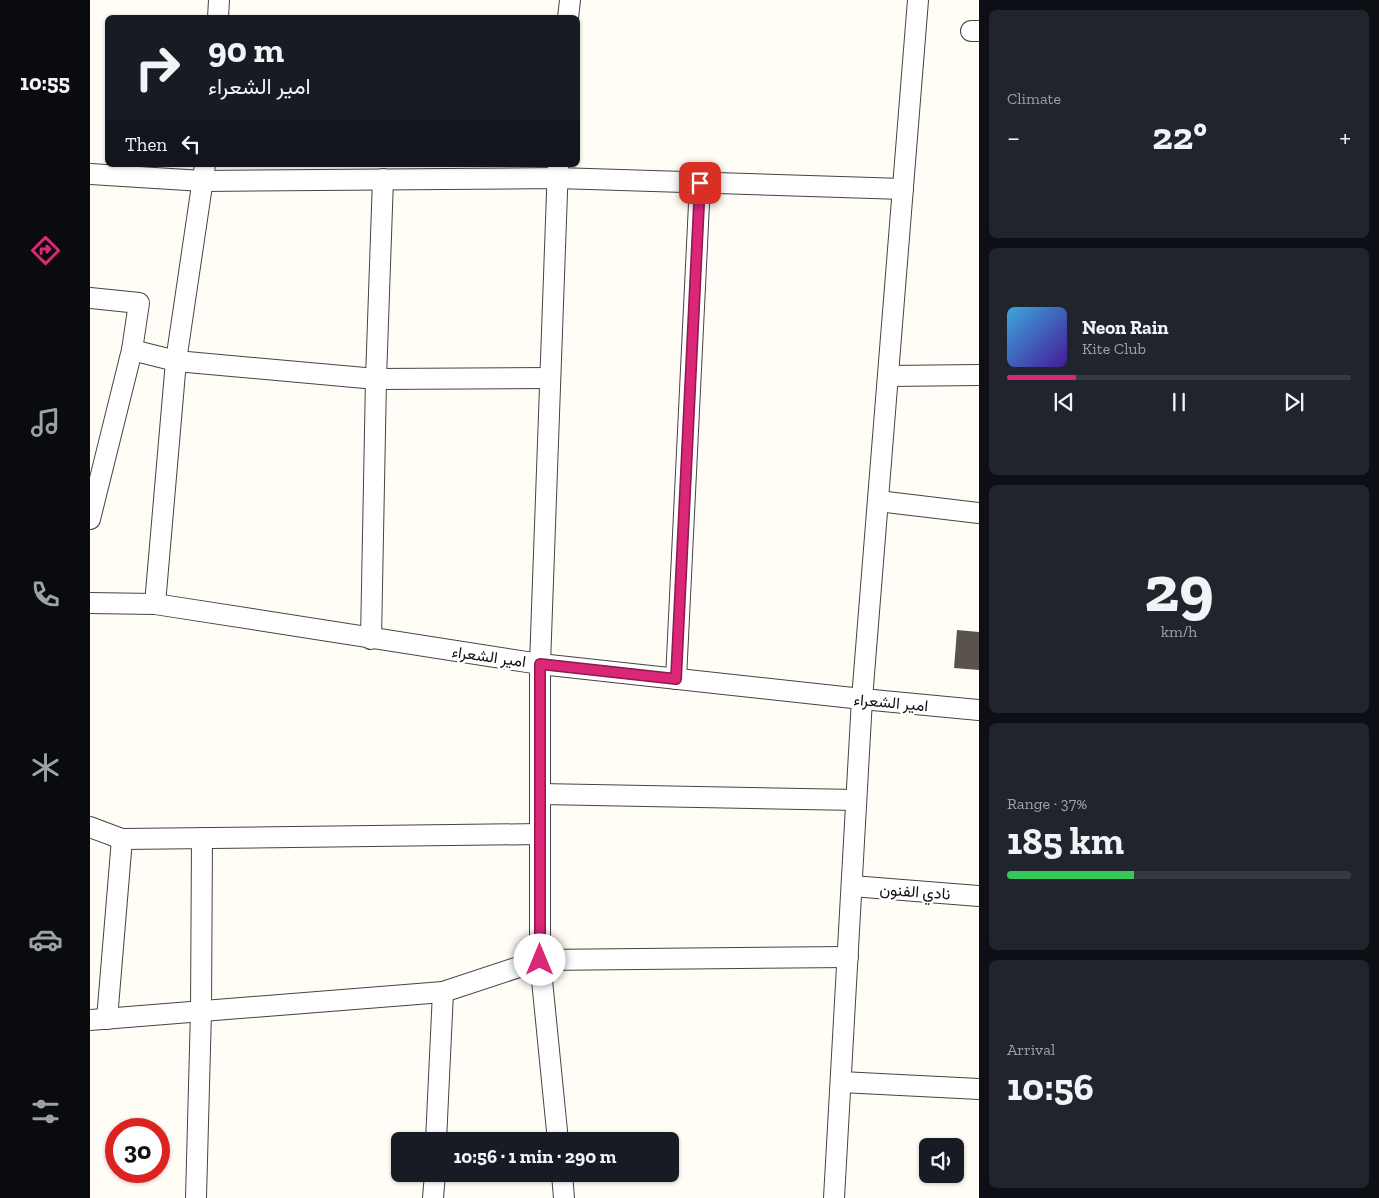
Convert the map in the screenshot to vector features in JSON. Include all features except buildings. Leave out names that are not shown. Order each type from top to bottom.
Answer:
[{"type":"street","points":[[218,15],[219,0]]},
{"type":"street","points":[[568,15],[570,0]]},
{"type":"street","points":[[834,1198],[862,699],[918,0]]},
{"type":"street","points":[[90,174],[204,173],[383,179],[557,171],[700,183],[902,190]]},
{"type":"street","points":[[557,171],[540,664],[540,960],[557,1132]]},
{"type":"street","points":[[155,604],[176,361],[204,173]]},
{"type":"street","points":[[371,639],[376,379],[383,179]]},
{"type":"street","points":[[676,679],[700,183]]},
{"type":"street","points":[[90,298],[139,303],[132,350],[90,518]]},
{"type":"street","points":[[132,350],[176,361],[376,379],[550,378]]},
{"type":"street","points":[[888,376],[979,375]]},
{"type":"street","points":[[878,501],[979,513]]},
{"type":"street","name":"امير الشعراء","points":[[90,603],[155,604],[540,664],[979,710]]},
{"type":"street","points":[[540,794],[856,800]]},
{"type":"street","points":[[90,827],[122,839],[540,834]]},
{"type":"street","points":[[196,1198],[201,1011],[202,838]]},
{"type":"street","points":[[122,839],[98,1019],[443,992],[540,960],[848,957]]},
{"type":"street","name":"نادي الفنون","points":[[852,886],[979,896]]},
{"type":"street","points":[[436,1132],[443,992]]},
{"type":"street","points":[[841,1082],[979,1089]]},
{"type":"street","points":[[434,1182],[434,1198]]},
{"type":"street","points":[[563,1182],[564,1198]]},
{"type":"route","points":[[540,960],[540,664],[676,679],[700,183]]}]
